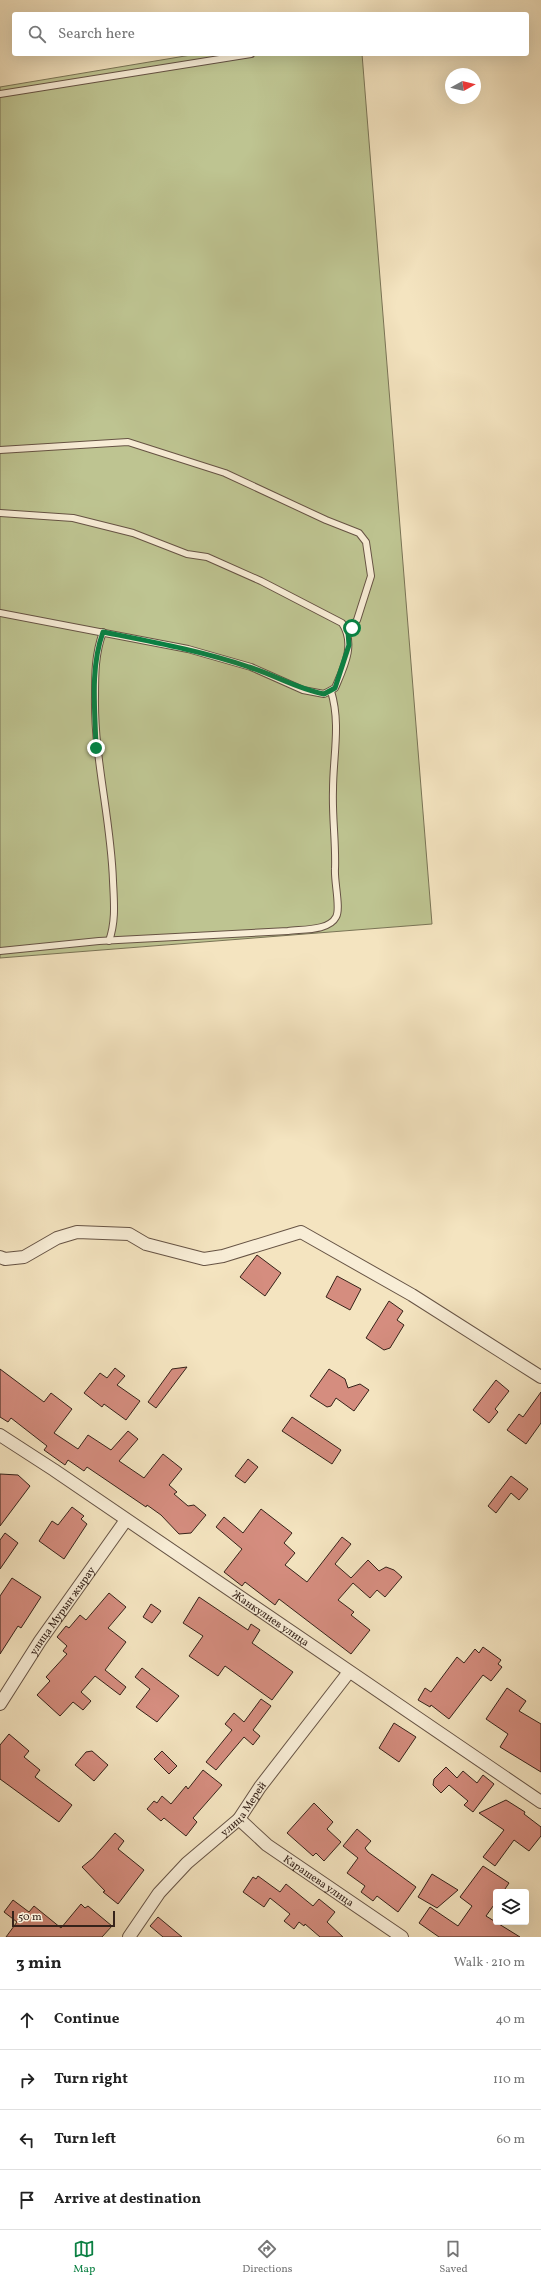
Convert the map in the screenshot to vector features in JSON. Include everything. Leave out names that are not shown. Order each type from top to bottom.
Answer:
[{"type":"street","points":[[0,1257],[5,1259],[24,1256],[57,1238],[77,1232],[129,1234],[146,1244],[204,1259],[223,1256],[301,1232],[412,1295],[541,1377]]},
{"type":"street","name":"Жанкулиев улица","points":[[0,1435],[541,1802]]},
{"type":"street","name":"улица Мурын жырау","points":[[0,1704],[40,1641],[126,1520]]},
{"type":"street","name":"улица Мерей","points":[[130,1937],[159,1893],[177,1873],[239,1818],[260,1787],[349,1672]]},
{"type":"street","name":"Карашева улица","points":[[239,1818],[267,1845],[402,1937]]},
{"type":"lane","points":[[0,94],[239,56]]},
{"type":"lane","points":[[0,450],[128,442],[225,472],[326,520],[359,533],[366,542],[371,576],[357,620],[348,632]]},
{"type":"lane","points":[[0,513],[73,518],[133,533],[187,554],[207,557],[342,623],[348,632],[349,645],[335,688],[324,694],[303,690],[251,667],[195,651],[0,613]]},
{"type":"lane","points":[[103,632],[97,649],[95,709],[96,748],[112,865],[114,925],[109,941]]},
{"type":"lane","points":[[0,951],[109,941],[288,930],[318,927],[333,922],[337,916],[338,909],[334,881],[336,852],[332,791],[337,724],[331,691]]},
{"type":"green space","points":[[185,56],[362,56],[432,924],[0,958],[0,87]]},
{"type":"building","points":[[257,1255],[281,1273],[265,1296],[240,1277]]},
{"type":"building","points":[[337,1276],[361,1289],[350,1310],[326,1297]]},
{"type":"building","points":[[389,1301],[403,1311],[397,1320],[404,1325],[390,1348],[384,1350],[366,1338]]},
{"type":"building","points":[[187,1367],[156,1408],[148,1402],[172,1369]]},
{"type":"building","points":[[115,1368],[125,1376],[117,1385],[140,1401],[126,1420],[104,1404],[102,1407],[84,1393],[100,1373],[107,1378]]},
{"type":"building","points":[[0,1369],[44,1402],[51,1393],[72,1409],[54,1433],[78,1449],[88,1435],[111,1450],[128,1431],[138,1439],[119,1461],[144,1478],[163,1454],[182,1469],[169,1485],[177,1492],[174,1494],[188,1506],[194,1505],[206,1515],[191,1533],[179,1534],[161,1515],[147,1505],[146,1507],[87,1467],[84,1471],[68,1460],[65,1465],[44,1450],[47,1446],[11,1418],[8,1422],[0,1417]]},
{"type":"building","points":[[329,1369],[345,1379],[348,1388],[360,1384],[369,1390],[354,1411],[336,1398],[331,1406],[327,1407],[310,1396]]},
{"type":"building","points":[[496,1380],[509,1391],[495,1409],[498,1412],[489,1423],[473,1410]]},
{"type":"building","points":[[541,1392],[541,1423],[526,1444],[507,1430],[519,1414],[523,1417]]},
{"type":"building","points":[[292,1417],[341,1450],[332,1464],[282,1431]]},
{"type":"building","points":[[248,1459],[258,1467],[245,1483],[235,1476]]},
{"type":"building","points":[[0,1474],[18,1475],[30,1486],[0,1526]]},
{"type":"building","points":[[511,1476],[528,1489],[519,1500],[511,1493],[496,1513],[488,1506]]},
{"type":"building","points":[[72,1507],[84,1516],[81,1519],[87,1524],[64,1559],[39,1541],[52,1521],[58,1525]]},
{"type":"building","points":[[261,1509],[292,1533],[284,1543],[295,1553],[285,1565],[307,1582],[342,1537],[351,1544],[335,1564],[351,1578],[368,1560],[379,1571],[386,1567],[394,1570],[402,1577],[385,1597],[377,1590],[370,1598],[353,1583],[338,1600],[354,1612],[351,1615],[370,1630],[351,1654],[279,1599],[275,1605],[245,1582],[242,1586],[224,1572],[242,1549],[216,1527],[224,1517],[243,1533]]},
{"type":"building","points":[[5,1533],[18,1543],[0,1569],[0,1540]]},
{"type":"building","points":[[12,1578],[41,1597],[21,1628],[18,1626],[0,1654],[0,1596]]},
{"type":"building","points":[[109,1593],[126,1607],[108,1628],[126,1642],[105,1670],[126,1687],[120,1695],[95,1676],[81,1692],[91,1701],[83,1710],[73,1702],[60,1716],[37,1695],[50,1681],[46,1677],[67,1654],[63,1651],[67,1646],[57,1637],[66,1626],[69,1628],[80,1615],[86,1620]]},
{"type":"building","points":[[199,1597],[248,1630],[251,1624],[260,1630],[252,1643],[293,1672],[272,1700],[225,1666],[218,1676],[189,1656],[203,1636],[183,1623]]},
{"type":"building","points":[[151,1604],[161,1611],[152,1623],[143,1617]]},
{"type":"building","points":[[483,1647],[501,1660],[498,1664],[502,1667],[491,1681],[483,1675],[449,1719],[431,1705],[430,1707],[418,1700],[425,1688],[431,1692],[457,1657],[464,1663],[475,1649],[479,1653]]},
{"type":"building","points":[[142,1668],[179,1696],[157,1722],[136,1707],[150,1689],[135,1677]]},
{"type":"building","points":[[507,1688],[526,1701],[519,1711],[541,1724],[541,1772],[500,1747],[508,1734],[486,1719]]},
{"type":"building","points":[[261,1699],[271,1706],[253,1730],[260,1736],[253,1745],[244,1737],[216,1770],[206,1762],[232,1730],[225,1724],[234,1713],[244,1722]]},
{"type":"building","points":[[394,1723],[416,1737],[399,1762],[379,1748]]},
{"type":"building","points":[[9,1734],[29,1751],[24,1757],[40,1770],[35,1777],[72,1805],[59,1822],[0,1779],[0,1745]]},
{"type":"building","points":[[92,1751],[108,1765],[94,1781],[75,1765],[86,1752]]},
{"type":"building","points":[[162,1751],[177,1766],[169,1774],[154,1759]]},
{"type":"building","points":[[446,1767],[457,1778],[463,1771],[477,1783],[483,1775],[494,1784],[473,1812],[464,1805],[468,1801],[449,1785],[441,1793],[433,1785],[434,1779]]},
{"type":"building","points":[[203,1770],[222,1785],[193,1818],[197,1822],[186,1836],[164,1818],[161,1821],[147,1809],[154,1801],[157,1803],[162,1796],[171,1804],[186,1786],[188,1789]]},
{"type":"building","points":[[506,1800],[525,1812],[524,1814],[541,1827],[541,1836],[529,1851],[514,1840],[495,1866],[483,1857],[504,1830],[479,1813]]},
{"type":"building","points":[[314,1803],[333,1822],[327,1829],[341,1842],[324,1861],[316,1853],[313,1856],[287,1833]]},
{"type":"building","points":[[357,1829],[371,1841],[365,1848],[368,1852],[416,1887],[398,1912],[377,1896],[373,1901],[361,1892],[365,1886],[347,1873],[358,1858],[343,1846]]},
{"type":"building","points":[[115,1833],[124,1841],[118,1849],[144,1870],[118,1904],[103,1892],[105,1891],[82,1867],[93,1858]]},
{"type":"building","points":[[483,1866],[509,1883],[505,1889],[493,1889],[493,1906],[486,1916],[493,1920],[493,1925],[501,1925],[520,1937],[439,1937],[419,1923],[430,1907],[458,1926],[472,1906],[460,1897]]},
{"type":"building","points":[[432,1874],[458,1890],[437,1908],[418,1897]]},
{"type":"building","points":[[258,1876],[280,1892],[286,1884],[313,1906],[319,1899],[335,1912],[327,1922],[343,1937],[320,1937],[305,1924],[304,1926],[299,1922],[294,1929],[284,1921],[290,1914],[270,1898],[264,1907],[243,1892],[253,1877],[256,1879]]},
{"type":"building","points":[[13,1900],[29,1912],[34,1906],[61,1928],[81,1904],[85,1908],[88,1906],[112,1926],[102,1937],[6,1937],[17,1922],[4,1912]]},
{"type":"building","points":[[158,1917],[182,1937],[163,1937],[150,1926]]},
{"type":"route","points":[[96,748],[95,668],[97,649],[103,632],[188,649],[251,667],[303,690],[324,694],[335,688],[349,645],[348,632],[352,628]]}]
